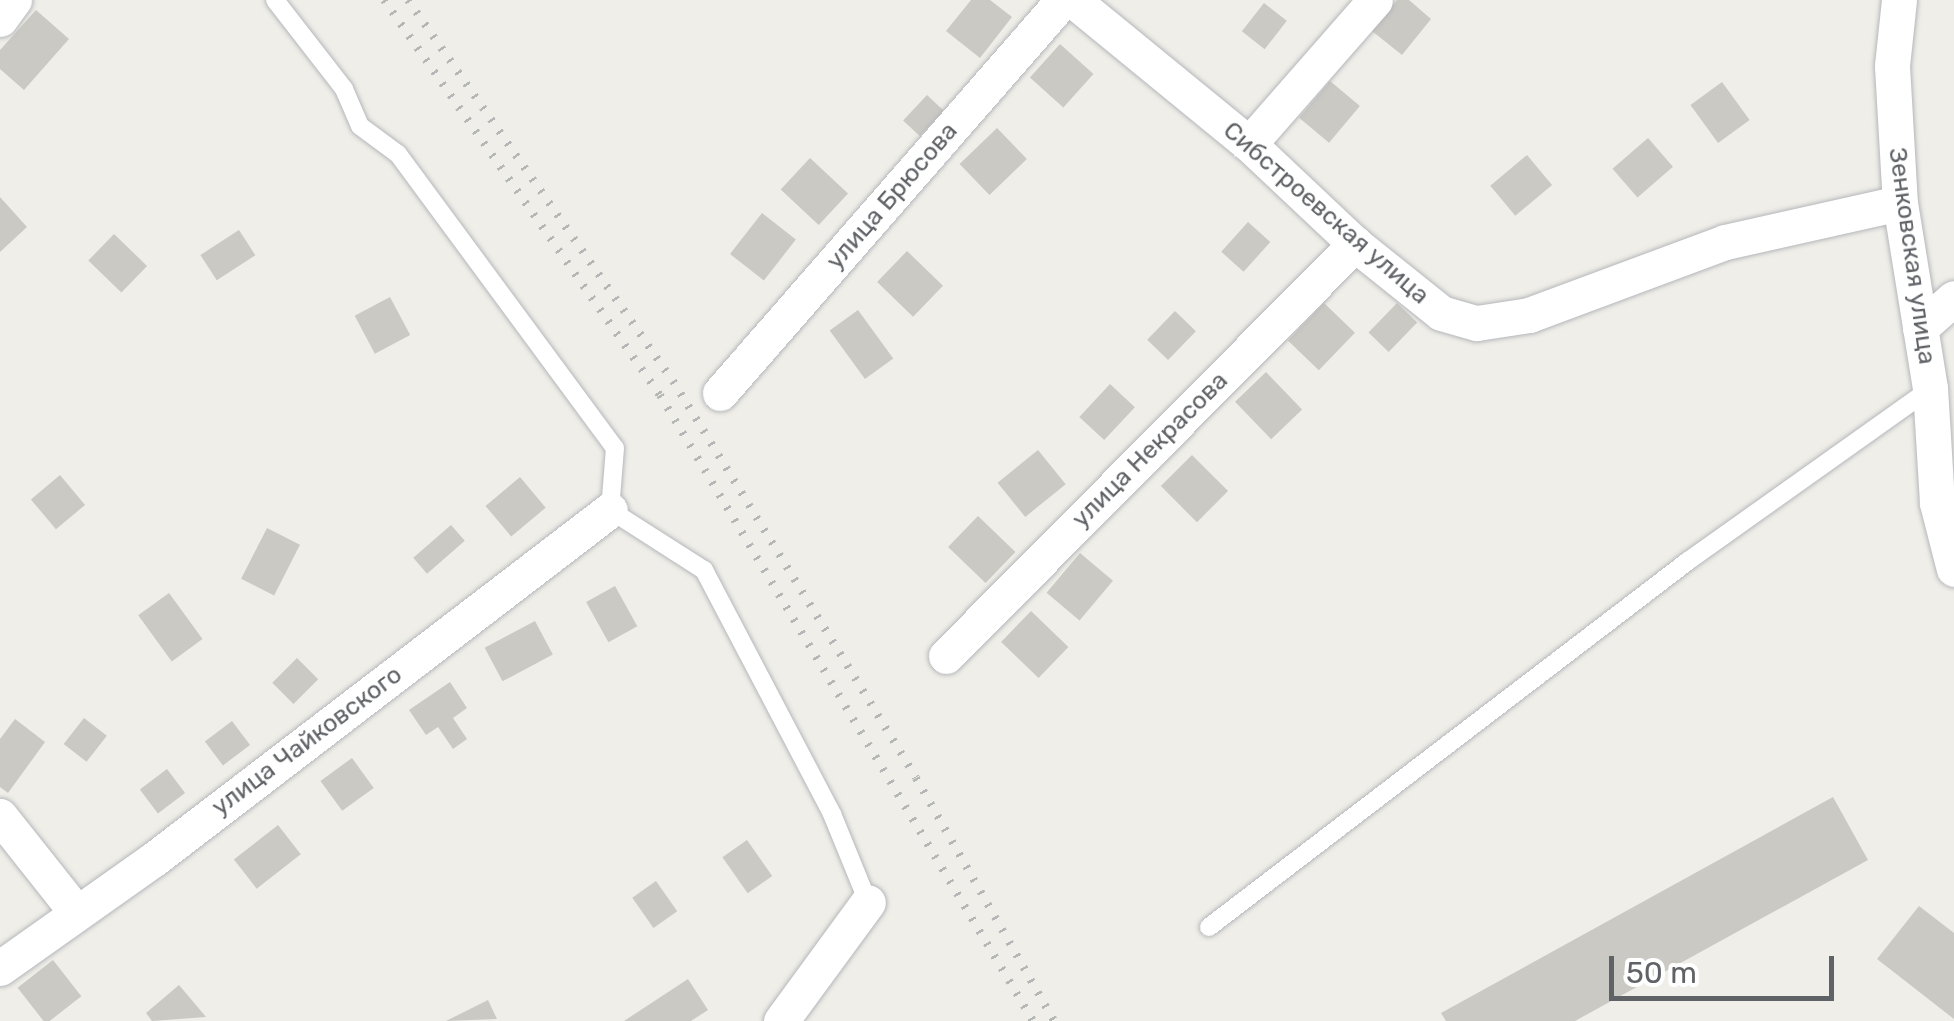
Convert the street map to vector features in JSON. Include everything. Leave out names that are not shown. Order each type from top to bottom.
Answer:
[{"type":"street","points":[[0,19],[14,0]]},
{"type":"street","name":"улица Брюсова","points":[[720,393],[1063,0]]},
{"type":"street","name":"Сибстроевская улица","points":[[1073,0],[1249,144],[1355,244],[1441,312],[1477,323],[1528,315],[1724,242],[1900,203]]},
{"type":"street","points":[[1249,144],[1376,0]]},
{"type":"street","name":"Зенковская улица","points":[[1899,0],[1892,66],[1900,203],[1954,569]]},
{"type":"street","name":"улица Некрасова","points":[[946,656],[1355,244]]},
{"type":"street","points":[[1920,328],[1954,298]]},
{"type":"street","name":"улица Чайковского","points":[[0,968],[610,510]]},
{"type":"street","points":[[0,816],[76,912]]},
{"type":"street","points":[[781,1021],[868,902]]},
{"type":"lane","points":[[275,0],[344,89],[360,126],[398,154],[615,448],[610,510],[704,570],[832,814],[868,902]]},
{"type":"lane","points":[[1209,927],[1688,560],[1930,388]]},
{"type":"building","points":[[971,0],[990,0],[1012,17],[980,58],[946,31]]},
{"type":"building","points":[[1397,0],[1409,0],[1431,19],[1402,55],[1372,31]]},
{"type":"building","points":[[1264,3],[1287,21],[1265,49],[1242,31]]},
{"type":"building","points":[[36,10],[69,39],[24,90],[0,69],[0,50]]},
{"type":"building","points":[[1060,44],[1093,74],[1063,108],[1030,77]]},
{"type":"building","points":[[1330,81],[1360,106],[1329,143],[1299,118]]},
{"type":"building","points":[[1722,82],[1750,120],[1718,143],[1690,105]]},
{"type":"building","points":[[927,95],[944,111],[920,136],[903,121]]},
{"type":"building","points":[[997,128],[1027,159],[989,195],[960,164]]},
{"type":"building","points":[[1648,138],[1673,167],[1637,198],[1613,169]]},
{"type":"building","points":[[1527,155],[1552,185],[1515,216],[1490,186]]},
{"type":"building","points":[[810,158],[848,193],[819,225],[781,189]]},
{"type":"building","points":[[0,197],[27,227],[0,252]]},
{"type":"building","points":[[762,213],[796,239],[764,280],[730,254]]},
{"type":"building","points":[[1248,222],[1270,242],[1244,272],[1221,252]]},
{"type":"building","points":[[239,230],[255,255],[217,280],[200,255]]},
{"type":"building","points":[[114,234],[147,266],[121,293],[88,261]]},
{"type":"building","points":[[907,251],[943,286],[913,317],[877,282]]},
{"type":"building","points":[[390,297],[410,335],[375,354],[355,316]]},
{"type":"building","points":[[1324,303],[1355,333],[1319,370],[1288,340]]},
{"type":"building","points":[[1397,303],[1417,322],[1389,352],[1369,332]]},
{"type":"building","points":[[858,310],[893,359],[865,379],[830,331]]},
{"type":"building","points":[[1175,311],[1196,331],[1168,360],[1147,340]]},
{"type":"building","points":[[1266,372],[1302,409],[1271,439],[1235,402]]},
{"type":"building","points":[[1110,384],[1135,407],[1104,440],[1079,417]]},
{"type":"building","points":[[1038,450],[1066,484],[1025,517],[998,483]]},
{"type":"building","points":[[1192,455],[1228,491],[1197,522],[1161,486]]},
{"type":"building","points":[[60,475],[85,505],[56,529],[31,499]]},
{"type":"building","points":[[520,477],[546,508],[511,537],[486,506]]},
{"type":"building","points":[[978,516],[1015,552],[986,583],[948,547]]},
{"type":"building","points":[[451,525],[465,541],[427,574],[413,558]]},
{"type":"building","points":[[267,528],[300,545],[274,596],[241,579]]},
{"type":"building","points":[[1080,553],[1113,581],[1080,620],[1047,593]]},
{"type":"building","points":[[615,586],[637,626],[608,642],[586,602]]},
{"type":"building","points":[[169,593],[203,639],[172,661],[138,615]]},
{"type":"building","points":[[1031,611],[1068,647],[1039,678],[1001,642]]},
{"type":"building","points":[[535,621],[553,655],[503,681],[485,648]]},
{"type":"building","points":[[297,658],[318,679],[293,704],[272,683]]},
{"type":"building","points":[[450,682],[467,708],[453,718],[467,739],[453,749],[438,727],[426,735],[409,710]]},
{"type":"building","points":[[84,718],[107,736],[87,762],[64,744]]},
{"type":"building","points":[[15,719],[45,742],[8,793],[0,787],[0,739]]},
{"type":"building","points":[[232,721],[250,745],[223,765],[205,741]]},
{"type":"building","points":[[352,758],[374,788],[342,811],[320,781]]},
{"type":"building","points":[[167,769],[185,793],[158,813],[140,789]]},
{"type":"building","points":[[1833,797],[1868,860],[1575,1021],[1446,1021],[1441,1013]]},
{"type":"building","points":[[278,825],[301,854],[257,889],[234,859]]},
{"type":"building","points":[[747,840],[772,876],[748,893],[722,857]]},
{"type":"building","points":[[656,881],[677,911],[653,928],[632,898]]},
{"type":"building","points":[[1919,906],[1954,933],[1954,1019],[1877,959]]},
{"type":"building","points":[[53,960],[81,996],[50,1021],[44,1021],[18,988]]},
{"type":"building","points":[[688,979],[708,1010],[691,1021],[624,1021]]},
{"type":"building","points":[[179,985],[206,1017],[152,1021],[146,1013]]},
{"type":"building","points":[[488,1000],[497,1019],[446,1021]]},
{"type":"railway","points":[[384,0],[660,395],[1033,1021]]},
{"type":"railway","points":[[408,0],[673,381],[916,778],[1054,1021]]}]
